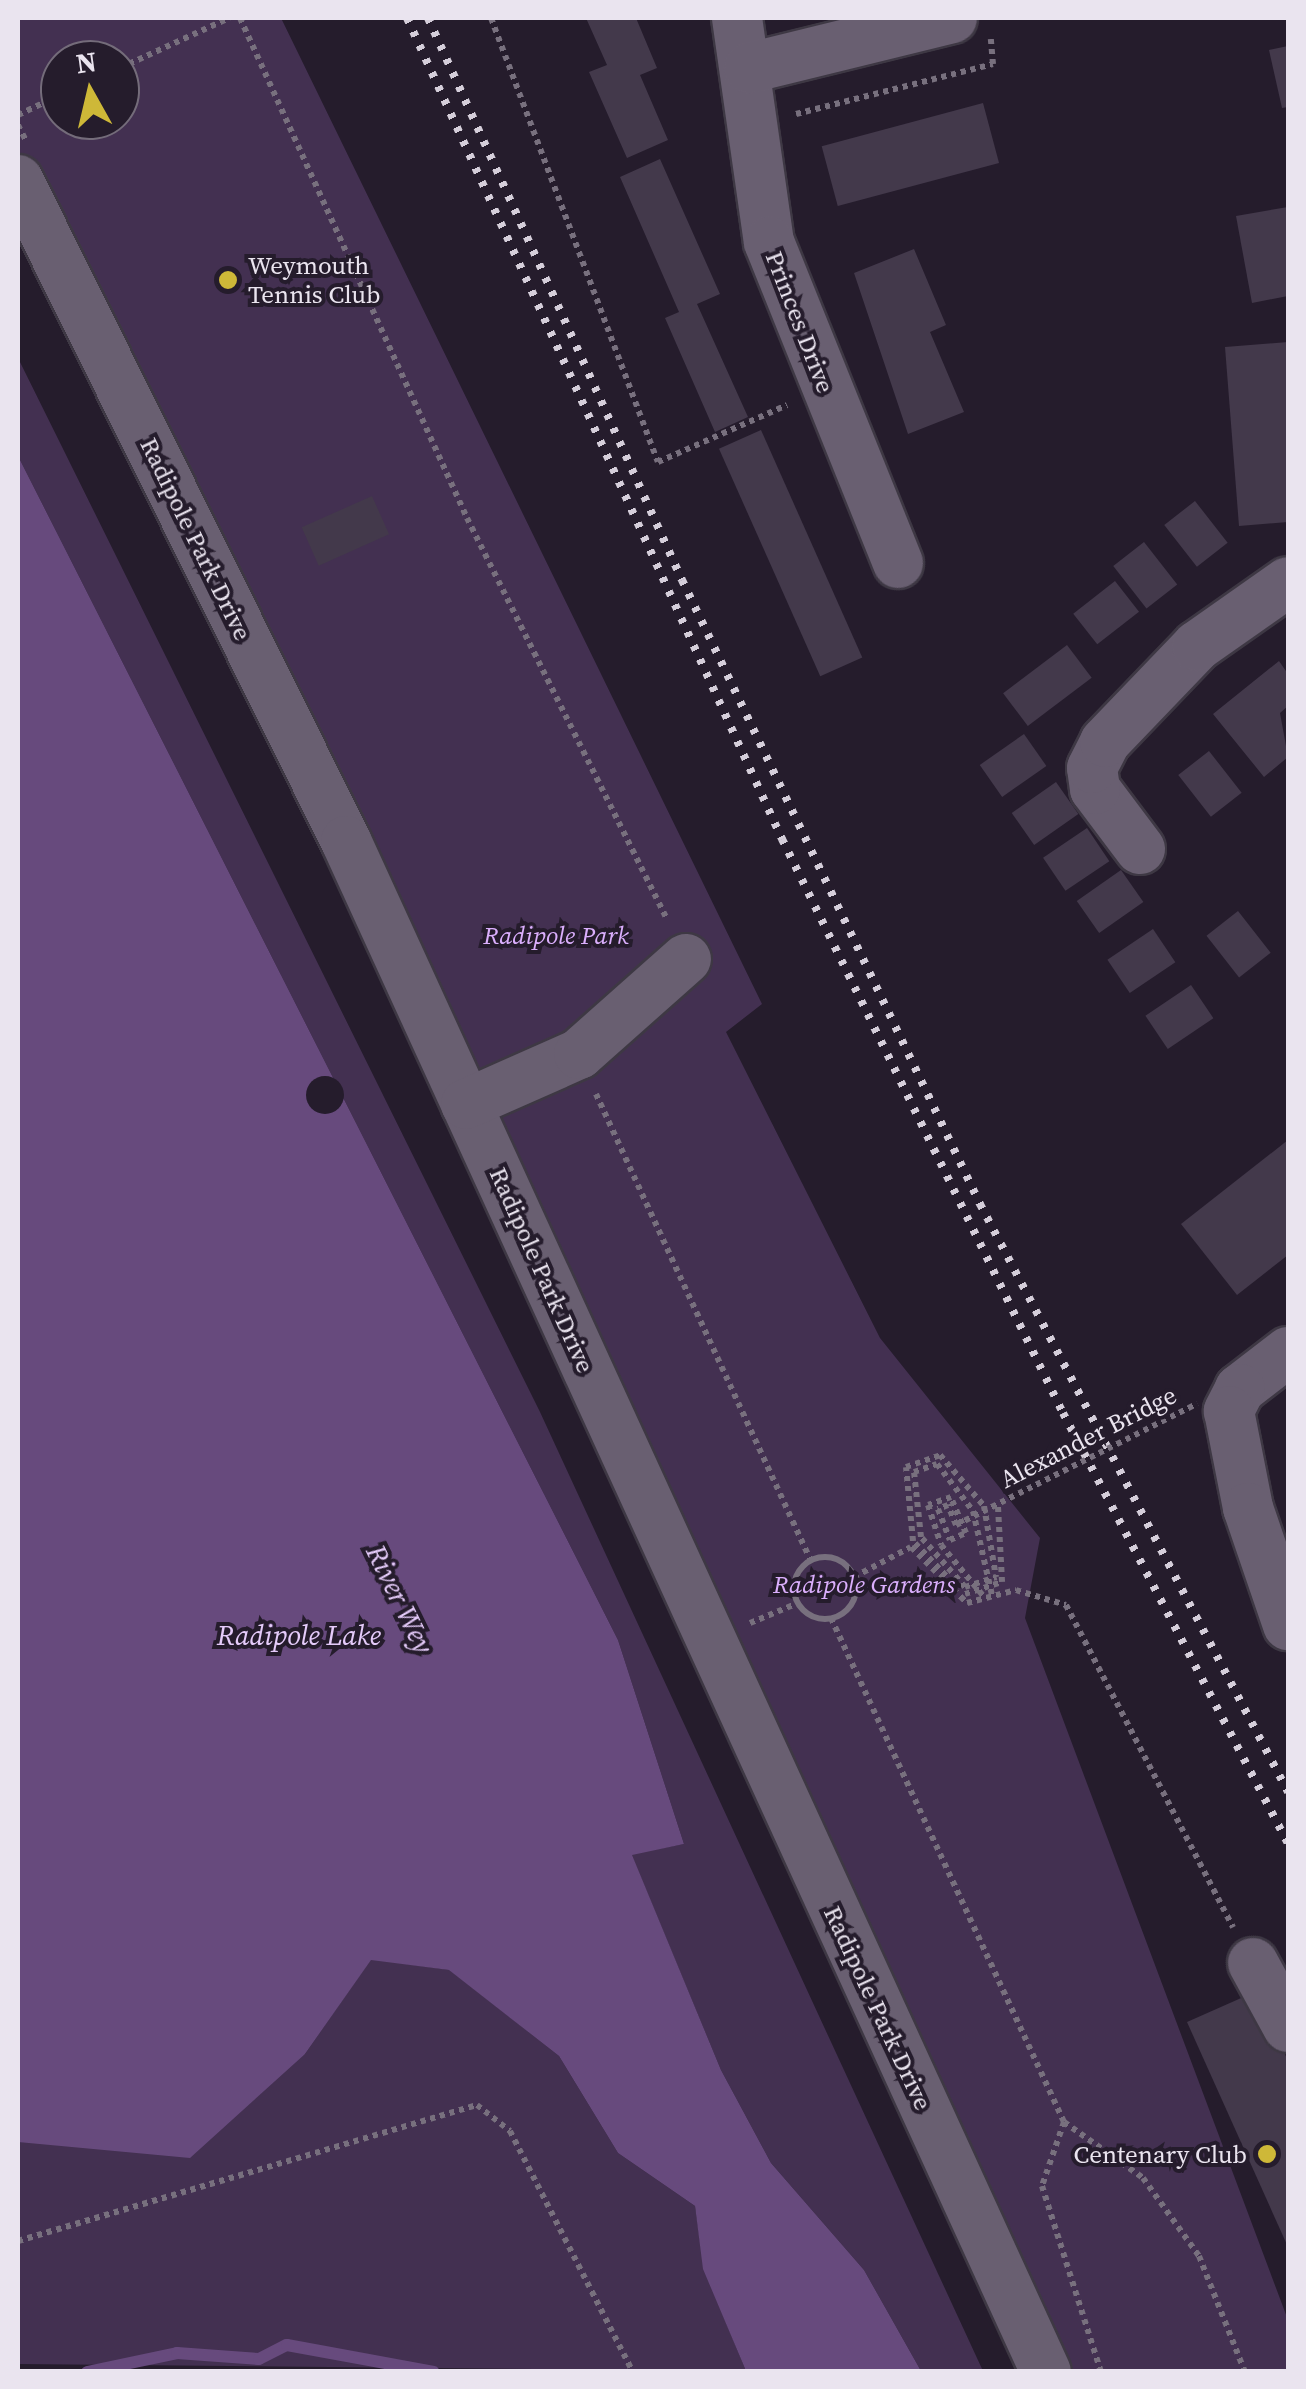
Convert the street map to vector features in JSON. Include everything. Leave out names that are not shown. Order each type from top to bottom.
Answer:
[{"type":"street","name":"Princes Drive","points":[[737,18],[749,68],[769,242],[898,563]]},
{"type":"street","points":[[749,68],[952,18]]},
{"type":"street","name":"Radipole Park Drive","points":[[18,180],[466,1104],[1046,2372]]},
{"type":"street","points":[[1140,849],[1095,789],[1092,768],[1105,742],[1197,646],[1288,582]]},
{"type":"street","points":[[466,1104],[579,1054],[686,958]]},
{"type":"street","points":[[1288,1352],[1218,1396],[1288,1625]]},
{"type":"street","points":[[1253,1964],[1288,2026]]},
{"type":"path","points":[[140,59],[230,18]]},
{"type":"path","points":[[240,18],[467,518],[686,958]]},
{"type":"path","points":[[491,18],[658,462],[825,389]]},
{"type":"path","points":[[756,125],[993,64],[990,18]]},
{"type":"path","points":[[579,1054],[810,1560]]},
{"type":"path","name":"Alexander Bridge","points":[[988,1597],[963,1572],[928,1505],[951,1497],[958,1515],[966,1533],[950,1540],[938,1509],[948,1506],[956,1525],[970,1519],[998,1506],[1218,1396]]},
{"type":"path","points":[[988,1597],[986,1566],[974,1511],[937,1464],[914,1472],[920,1537],[965,1587],[996,1577],[984,1506],[940,1455],[906,1468],[912,1542],[964,1594],[1002,1582],[998,1506]]},
{"type":"path","points":[[854,1577],[911,1547],[968,1602],[1043,1592],[1066,1605],[1253,1964]]},
{"type":"path","points":[[810,1560],[831,1558],[854,1577]]},
{"type":"path","points":[[810,1560],[794,1593],[804,1611],[831,1618]]},
{"type":"path","points":[[831,1618],[854,1598],[854,1577]]},
{"type":"path","points":[[831,1618],[1064,2122],[1143,2178],[1199,2256],[1245,2372]]},
{"type":"path","points":[[18,2241],[477,2105],[510,2131],[633,2372]]},
{"type":"path","points":[[1064,2122],[1042,2186],[1102,2372]]},
{"type":"green space","points":[[18,18],[281,18],[762,1004],[726,1032],[880,1338],[1040,1538],[1025,1618],[1288,2320],[1288,2371],[1046,2371],[18,180]]},
{"type":"green space","points":[[18,358],[540,1412],[983,2371],[921,2371],[864,2270],[771,2163],[721,2070],[631,1854],[684,1844],[618,1640],[18,456]]},
{"type":"green space","points":[[371,1959],[450,1970],[559,2056],[618,2153],[695,2206],[704,2269],[746,2371],[18,2364],[18,2142],[305,2054]]},
{"type":"water","name":"Radipole Lake","points":[[18,456],[618,1640],[684,1844],[632,1855],[721,2070],[771,2163],[864,2270],[921,2371],[746,2371],[703,2269],[695,2206],[618,2153],[559,2056],[449,1970],[371,1960],[305,2054],[190,2158],[18,2142]]},
{"type":"pier","points":[[325,1076],[339,1081],[344,1095],[339,1109],[325,1114],[311,1109],[306,1095],[311,1081]]},
{"type":"building","points":[[586,18],[636,18],[657,68],[640,75],[668,140],[627,158],[589,72],[607,65]]},
{"type":"building","points":[[1288,46],[1288,107],[1282,108],[1269,50]]},
{"type":"building","points":[[983,103],[999,163],[838,206],[822,146]]},
{"type":"building","points":[[660,159],[720,294],[697,304],[748,417],[715,432],[665,318],[679,312],[620,177]]},
{"type":"building","points":[[1288,207],[1288,296],[1252,303],[1236,216]]},
{"type":"building","points":[[914,249],[946,325],[930,332],[964,412],[908,434],[854,273]]},
{"type":"building","points":[[1288,342],[1288,522],[1239,526],[1225,347]]},
{"type":"building","points":[[761,430],[862,657],[820,676],[719,449]]},
{"type":"building","points":[[372,496],[389,534],[319,566],[302,527]]},
{"type":"building","points":[[1195,501],[1228,543],[1197,567],[1164,525]]},
{"type":"building","points":[[1144,542],[1177,585],[1147,609],[1113,566]]},
{"type":"building","points":[[1115,581],[1139,612],[1097,644],[1073,614]]},
{"type":"building","points":[[1067,645],[1092,678],[1028,726],[1003,693]]},
{"type":"building","points":[[1279,661],[1288,674],[1288,706],[1280,713],[1288,757],[1264,777],[1213,714]]},
{"type":"building","points":[[1024,734],[1046,766],[1002,797],[980,765]]},
{"type":"building","points":[[1209,751],[1242,793],[1211,817],[1178,775]]},
{"type":"building","points":[[1056,782],[1078,814],[1034,845],[1012,813]]},
{"type":"building","points":[[1087,828],[1109,861],[1065,891],[1043,858]]},
{"type":"building","points":[[1121,870],[1143,902],[1099,933],[1077,901]]},
{"type":"building","points":[[1238,911],[1271,953],[1239,977],[1206,936]]},
{"type":"building","points":[[1153,929],[1175,962],[1130,993],[1107,960]]},
{"type":"building","points":[[1191,985],[1213,1018],[1168,1049],[1145,1016]]},
{"type":"building","points":[[1288,1140],[1288,1255],[1237,1295],[1181,1224]]},
{"type":"building","name":"Centenary Club","points":[[1257,1991],[1288,2061],[1288,2247],[1187,2022]]},
{"type":"waterway","points":[[87,2372],[177,2353],[259,2359],[287,2345],[434,2372]]},
{"type":"railway","points":[[407,18],[782,839],[1063,1413],[1288,1843]]},
{"type":"railway","points":[[428,18],[682,580],[980,1204],[1288,1792]]},
{"type":"place","name":"Weymouth Tennis Club","points":[[228,280]]},
{"type":"place","name":"Centenary Club","points":[[1267,2154]]},
{"type":"park label","name":"Radipole Park","points":[[556,935]]},
{"type":"park label","name":"Radipole Gardens","points":[[864,1584]]},
{"type":"water label","name":"River Wey","points":[[400,1599]]}]
